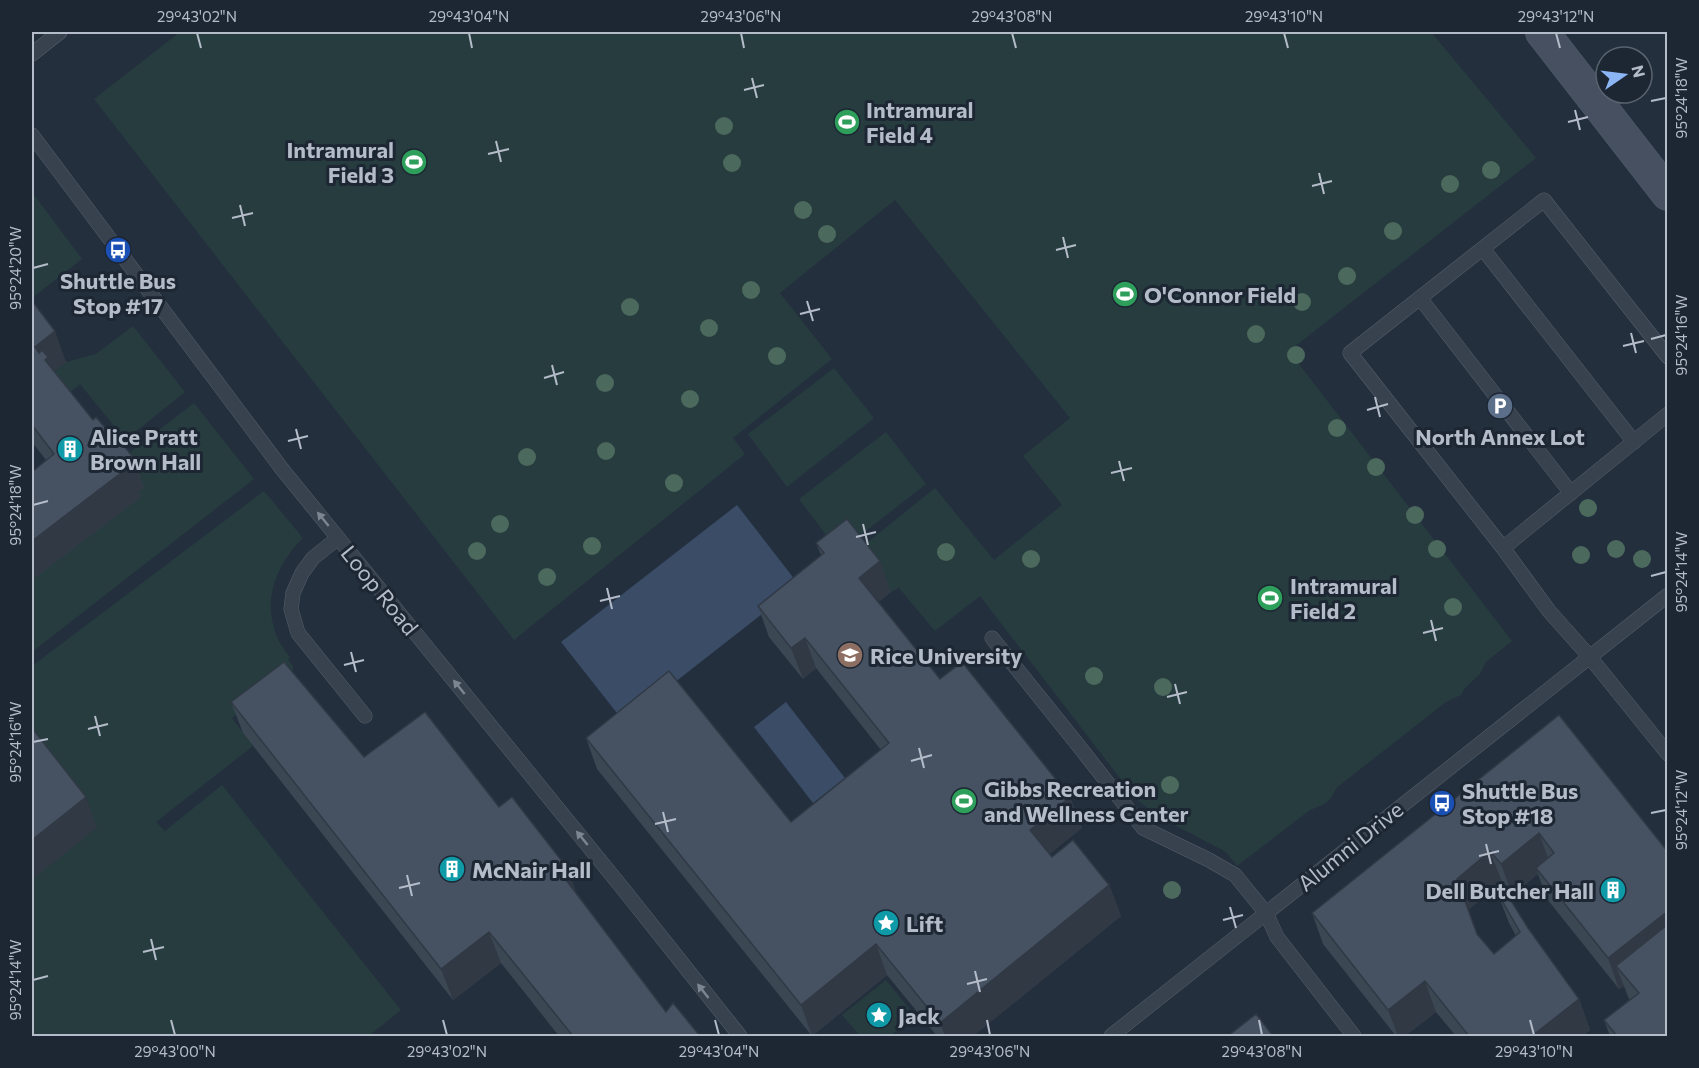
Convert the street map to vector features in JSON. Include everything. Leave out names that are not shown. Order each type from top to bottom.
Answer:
[{"type":"main road","points":[[1542,32],[1668,194]]},
{"type":"lane","points":[[32,54],[60,32]]},
{"type":"lane","name":"Loop Road","points":[[32,135],[268,450],[740,1036]]},
{"type":"lane","points":[[1668,357],[1544,200],[1350,353],[1550,611],[1668,754]]},
{"type":"lane","points":[[1483,249],[1634,442]]},
{"type":"lane","points":[[1420,298],[1570,493]]},
{"type":"lane","points":[[1503,548],[1668,414]]},
{"type":"lane","points":[[338,538],[313,558],[302,573],[293,593],[291,609],[298,633],[365,716]]},
{"type":"lane","name":"Alumni Drive","points":[[1111,1036],[1668,595]]},
{"type":"lane","points":[[992,638],[1143,828],[1235,875],[1266,913],[1277,937],[1354,1036]]},
{"type":"green space","points":[[180,32],[1431,32],[1536,158],[1289,351],[1512,641],[1486,662],[1480,674],[1464,689],[1461,695],[1446,702],[1340,785],[1326,803],[1310,810],[1237,866],[1226,852],[1159,817],[1136,799],[980,596],[935,631],[899,588],[891,592],[858,550],[935,488],[994,560],[1062,505],[1023,456],[1070,418],[895,200],[780,293],[832,359],[733,438],[745,454],[514,640],[94,99]]},
{"type":"green space","points":[[32,192],[82,259],[32,298]]},
{"type":"green space","points":[[133,326],[185,392],[110,452],[108,450],[123,437],[80,384],[62,399],[46,378],[66,362],[96,354]]},
{"type":"green space","points":[[834,368],[874,418],[787,487],[748,434]]},
{"type":"green space","points":[[194,403],[254,479],[32,652],[32,580],[141,497],[138,493],[143,488],[121,459]]},
{"type":"green space","points":[[886,432],[926,484],[839,552],[799,499]]},
{"type":"green space","points":[[264,491],[303,538],[279,571],[274,584],[271,610],[277,637],[294,668],[232,718],[253,746],[156,822],[165,831],[222,785],[401,1010],[369,1036],[32,1036],[32,666]]},
{"type":"green space","points":[[886,980],[915,1016],[890,1036],[860,1036],[842,1015]]},
{"type":"water","points":[[737,505],[799,585],[624,722],[561,642]]},
{"type":"water","points":[[786,702],[845,778],[813,803],[754,727]]},
{"type":"building","name":"Alice Pratt Brown Hall","points":[[32,301],[55,331],[35,347],[39,353],[42,350],[48,357],[45,360],[93,420],[96,417],[106,429],[108,427],[133,457],[126,462],[130,466],[32,541],[32,472],[54,454],[32,425]]},
{"type":"building","name":"Gibbs Recreation and Wellness Center","points":[[847,519],[880,561],[859,578],[940,679],[962,662],[1070,797],[1030,830],[1052,857],[1073,840],[1109,885],[940,1023],[876,944],[801,1005],[586,738],[669,671],[791,822],[889,743],[805,638],[791,648],[758,606],[824,553],[816,543]]},
{"type":"building","name":"McNair Hall","points":[[284,662],[364,757],[425,712],[499,807],[512,797],[568,869],[563,876],[666,1012],[673,1003],[700,1036],[573,1036],[489,932],[441,969],[231,702]]},
{"type":"building","name":"Dell Butcher Hall","points":[[1559,715],[1668,852],[1668,911],[1608,958],[1536,868],[1554,853],[1539,833],[1501,864],[1490,851],[1457,879],[1477,934],[1494,954],[1520,932],[1497,892],[1503,888],[1528,928],[1579,999],[1532,1036],[1469,1036],[1425,981],[1388,1010],[1312,913]]},
{"type":"building","points":[[32,728],[86,797],[32,840]]},
{"type":"building","points":[[1667,925],[1668,1036],[1617,1036],[1604,1020],[1639,993],[1616,966]]},
{"type":"building","points":[[1256,1014],[1273,1036],[1228,1036]]},
{"type":"place","name":"Intramural Field 4","points":[[847,122]]},
{"type":"place","name":"Intramural Field 3","points":[[414,162]]},
{"type":"place","name":"Shuttle Bus Stop #17","points":[[118,250]]},
{"type":"place","name":"O'Connor Field","points":[[1125,294]]},
{"type":"place","name":"North Annex Lot","points":[[1500,406]]},
{"type":"place","name":"Alice Pratt Brown Hall","points":[[70,449]]},
{"type":"place","name":"Intramural Field 2","points":[[1270,598]]},
{"type":"place","name":"Rice University","points":[[850,655]]},
{"type":"place","name":"Gibbs Recreation and Wellness Center","points":[[964,801]]},
{"type":"place","name":"Shuttle Bus Stop #18","points":[[1442,803]]},
{"type":"place","name":"McNair Hall","points":[[452,869]]},
{"type":"place","name":"Dell Butcher Hall","points":[[1613,890]]},
{"type":"place","name":"Lift","points":[[886,923]]},
{"type":"place","name":"Jack","points":[[879,1015]]}]
